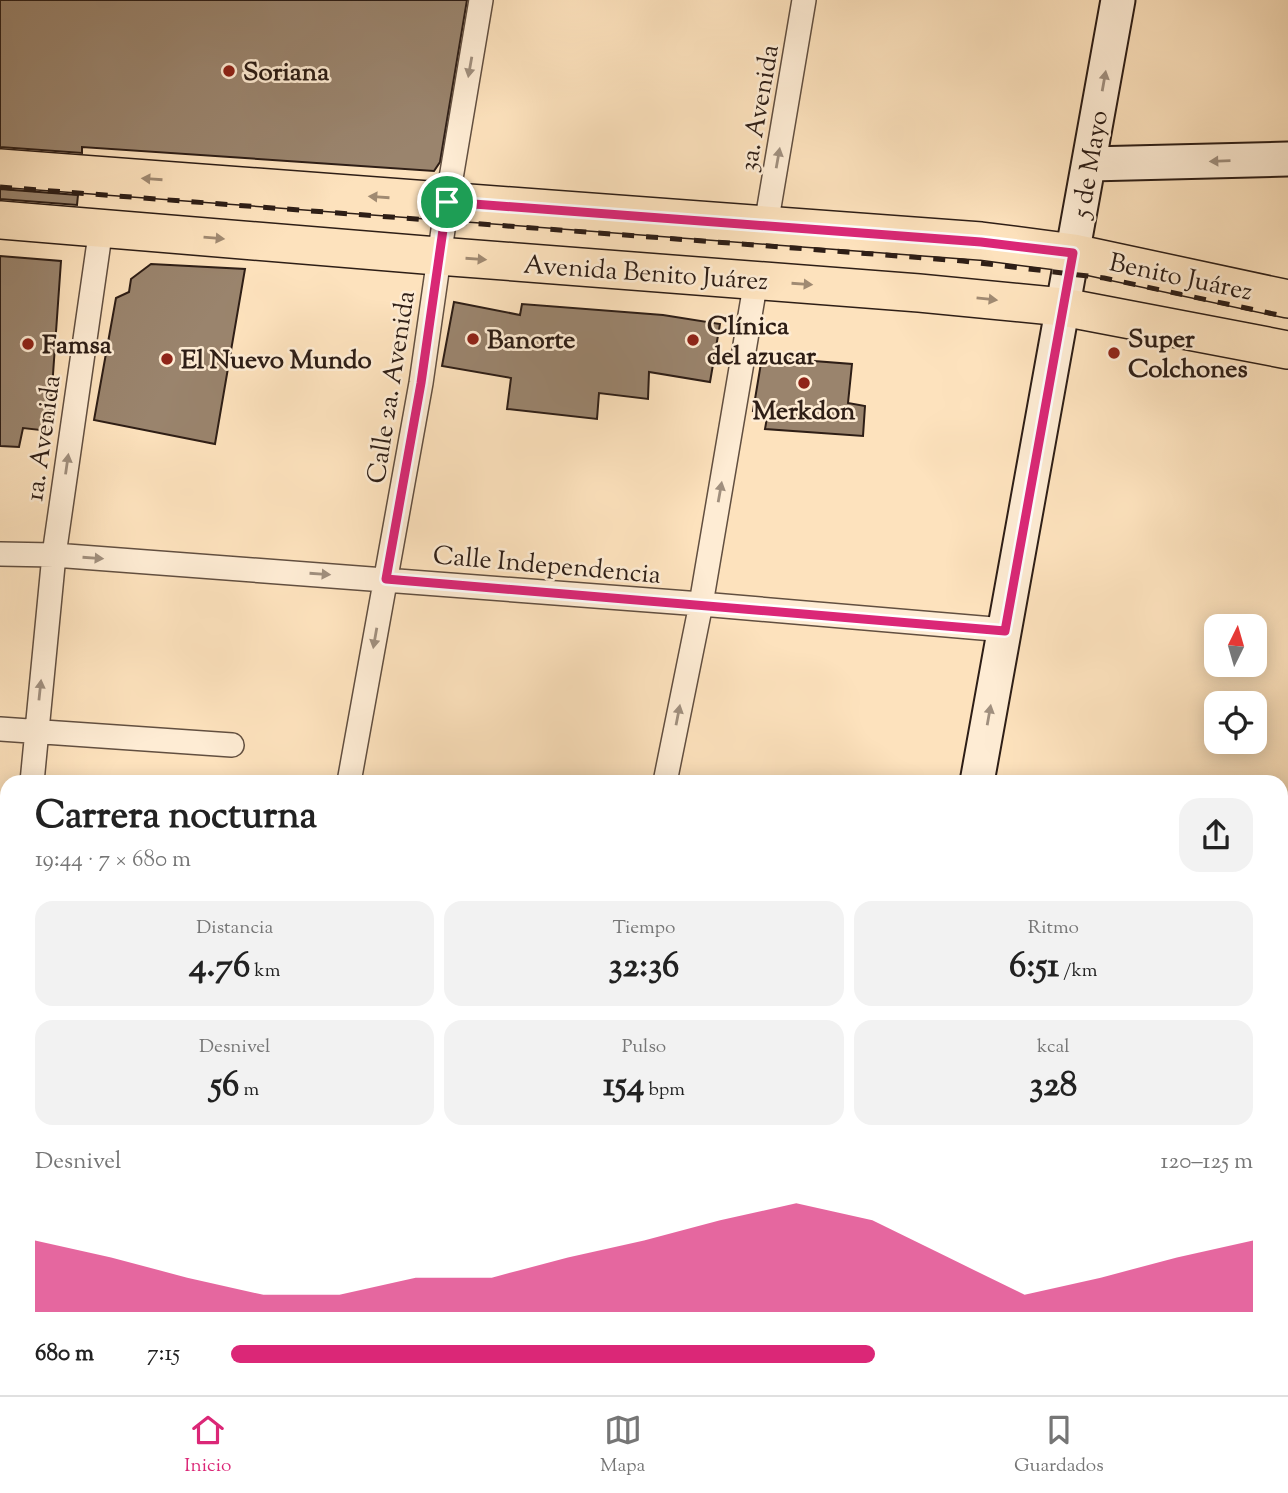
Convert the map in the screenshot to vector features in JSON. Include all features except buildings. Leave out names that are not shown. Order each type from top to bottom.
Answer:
[{"type":"main road","points":[[0,168],[447,202]]},
{"type":"main road","name":"Benito Juárez","points":[[447,202],[981,242],[1073,253],[1288,299]]},
{"type":"main road","name":"Avenida Benito Juárez","points":[[0,220],[1063,307],[1288,350]]},
{"type":"street","name":"Calle 2a. Avenida","points":[[350,775],[421,383],[447,202],[481,0]]},
{"type":"street","name":"3a. Avenida","points":[[766,225],[804,0]]},
{"type":"street","name":"5 de Mayo","points":[[978,775],[1118,0]]},
{"type":"street","points":[[1090,164],[1288,159]]},
{"type":"street","name":"1a. Avenida","points":[[33,775],[54,555],[101,229]]},
{"type":"street","points":[[666,775],[701,604],[756,280]]},
{"type":"street","name":"Calle Independencia","points":[[0,554],[54,555],[386,579],[1005,631]]},
{"type":"street","points":[[0,729],[232,745]]},
{"type":"railway","points":[[0,187],[963,261],[1104,278],[1288,317]]},
{"type":"place","name":"Soriana","points":[[229,71]]},
{"type":"place","name":"Banorte","points":[[473,339]]},
{"type":"place","name":"Clínica del azucar","points":[[693,340]]},
{"type":"place","name":"Famsa","points":[[28,344]]},
{"type":"place","name":"Super Colchones","points":[[1114,353]]},
{"type":"place","name":"El Nuevo Mundo","points":[[167,359]]},
{"type":"place","name":"Merkdon","points":[[804,383]]},
{"type":"route","points":[[447,202],[981,242],[1073,253],[1005,631],[386,579],[421,383],[447,202]]}]
